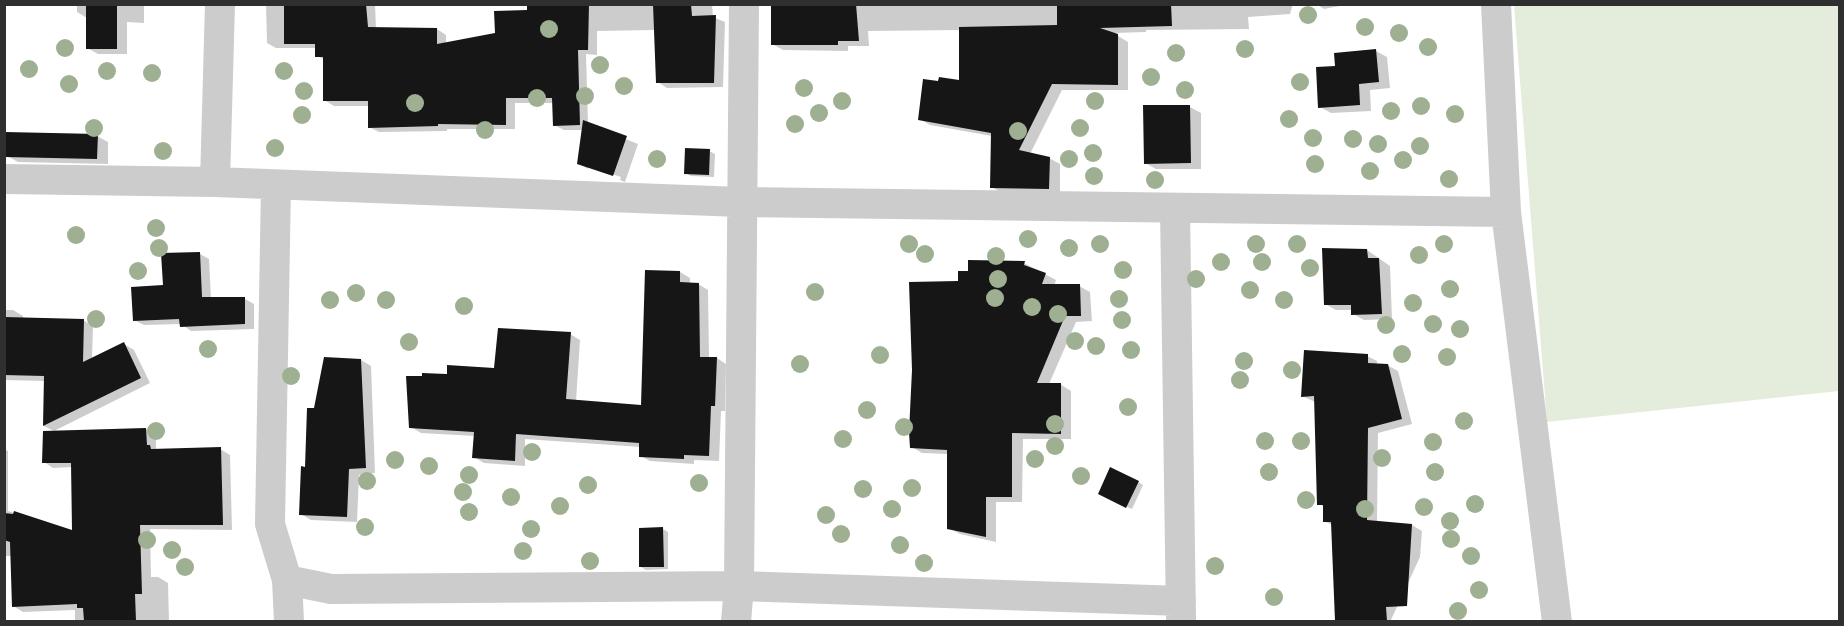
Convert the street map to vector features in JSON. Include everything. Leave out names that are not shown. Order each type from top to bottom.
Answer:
[{"type":"street","points":[[215,183],[220,4]]},
{"type":"street","points":[[736,621],[739,586],[740,202],[744,4]]},
{"type":"street","points":[[1496,4],[1506,212],[1557,621]]},
{"type":"street","points":[[4,179],[215,183],[740,202],[1506,212]]},
{"type":"street","points":[[276,186],[270,524],[287,580],[289,621]]},
{"type":"street","points":[[287,580],[332,589],[739,586],[1181,611],[1175,208]]},
{"type":"green space","points":[[1514,5],[1839,5],[1839,391],[1547,422]]},
{"type":"building","points":[[86,4],[117,4],[117,49],[86,49]]},
{"type":"building","points":[[284,4],[366,4],[368,27],[437,28],[437,44],[495,33],[494,11],[527,10],[527,4],[589,4],[588,50],[578,50],[580,125],[553,126],[552,98],[506,98],[506,125],[438,124],[438,126],[368,128],[368,101],[323,101],[323,57],[315,57],[315,44],[284,44]]},
{"type":"building","points":[[653,4],[691,4],[692,16],[716,15],[714,83],[656,83]]},
{"type":"building","points":[[771,4],[856,4],[859,41],[838,41],[838,45],[771,45]]},
{"type":"building","points":[[1057,4],[1171,4],[1172,26],[1100,28],[1118,34],[1118,85],[1052,84],[1019,150],[1050,157],[1049,189],[990,188],[991,133],[918,120],[923,79],[938,81],[939,77],[959,80],[959,27],[1057,25]]},
{"type":"building","points":[[1376,49],[1379,82],[1359,84],[1360,105],[1318,108],[1316,67],[1335,66],[1334,53]]},
{"type":"building","points":[[1143,105],[1190,105],[1191,163],[1144,164]]},
{"type":"building","points":[[583,120],[627,136],[613,176],[577,164]]},
{"type":"building","points":[[5,132],[98,134],[97,159],[5,157]]},
{"type":"building","points":[[685,148],[710,149],[709,175],[684,174]]},
{"type":"building","points":[[1322,248],[1367,249],[1368,258],[1379,258],[1382,314],[1351,315],[1351,305],[1324,305]]},
{"type":"building","points":[[200,252],[202,297],[245,297],[245,324],[180,327],[179,319],[133,321],[131,287],[163,285],[161,253]]},
{"type":"building","points":[[968,260],[1025,261],[1024,265],[1046,273],[1042,284],[1080,284],[1081,316],[1065,316],[1037,383],[1061,383],[1061,434],[1012,433],[1012,497],[986,497],[986,537],[947,529],[947,450],[910,448],[912,370],[909,282],[958,281],[958,271],[968,271]]},
{"type":"building","points":[[645,270],[680,271],[680,282],[699,283],[700,357],[717,357],[715,406],[711,406],[709,456],[684,455],[684,459],[639,457],[639,443],[516,434],[515,461],[472,458],[474,432],[409,428],[406,376],[422,376],[422,373],[447,374],[447,365],[494,368],[498,328],[571,332],[566,399],[641,405]]},
{"type":"building","points":[[4,317],[84,319],[83,362],[124,342],[141,378],[43,426],[44,376],[4,375]]},
{"type":"building","points":[[1304,350],[1368,354],[1368,363],[1388,364],[1402,419],[1368,428],[1367,520],[1412,524],[1407,606],[1386,607],[1387,621],[1335,621],[1331,522],[1323,522],[1323,505],[1317,505],[1314,396],[1301,397]]},
{"type":"building","points":[[324,357],[361,359],[366,468],[349,469],[347,517],[299,515],[301,466],[305,467],[307,408],[314,408]]},
{"type":"building","points":[[146,428],[147,445],[150,445],[151,449],[221,447],[223,525],[140,525],[142,594],[135,594],[136,621],[84,621],[83,608],[77,608],[77,604],[12,607],[10,542],[4,540],[4,513],[13,514],[14,511],[72,530],[71,463],[42,463],[43,431]]},
{"type":"building","points":[[1110,467],[1139,481],[1126,508],[1098,494]]},
{"type":"building","points":[[663,527],[664,567],[639,567],[639,528]]}]
